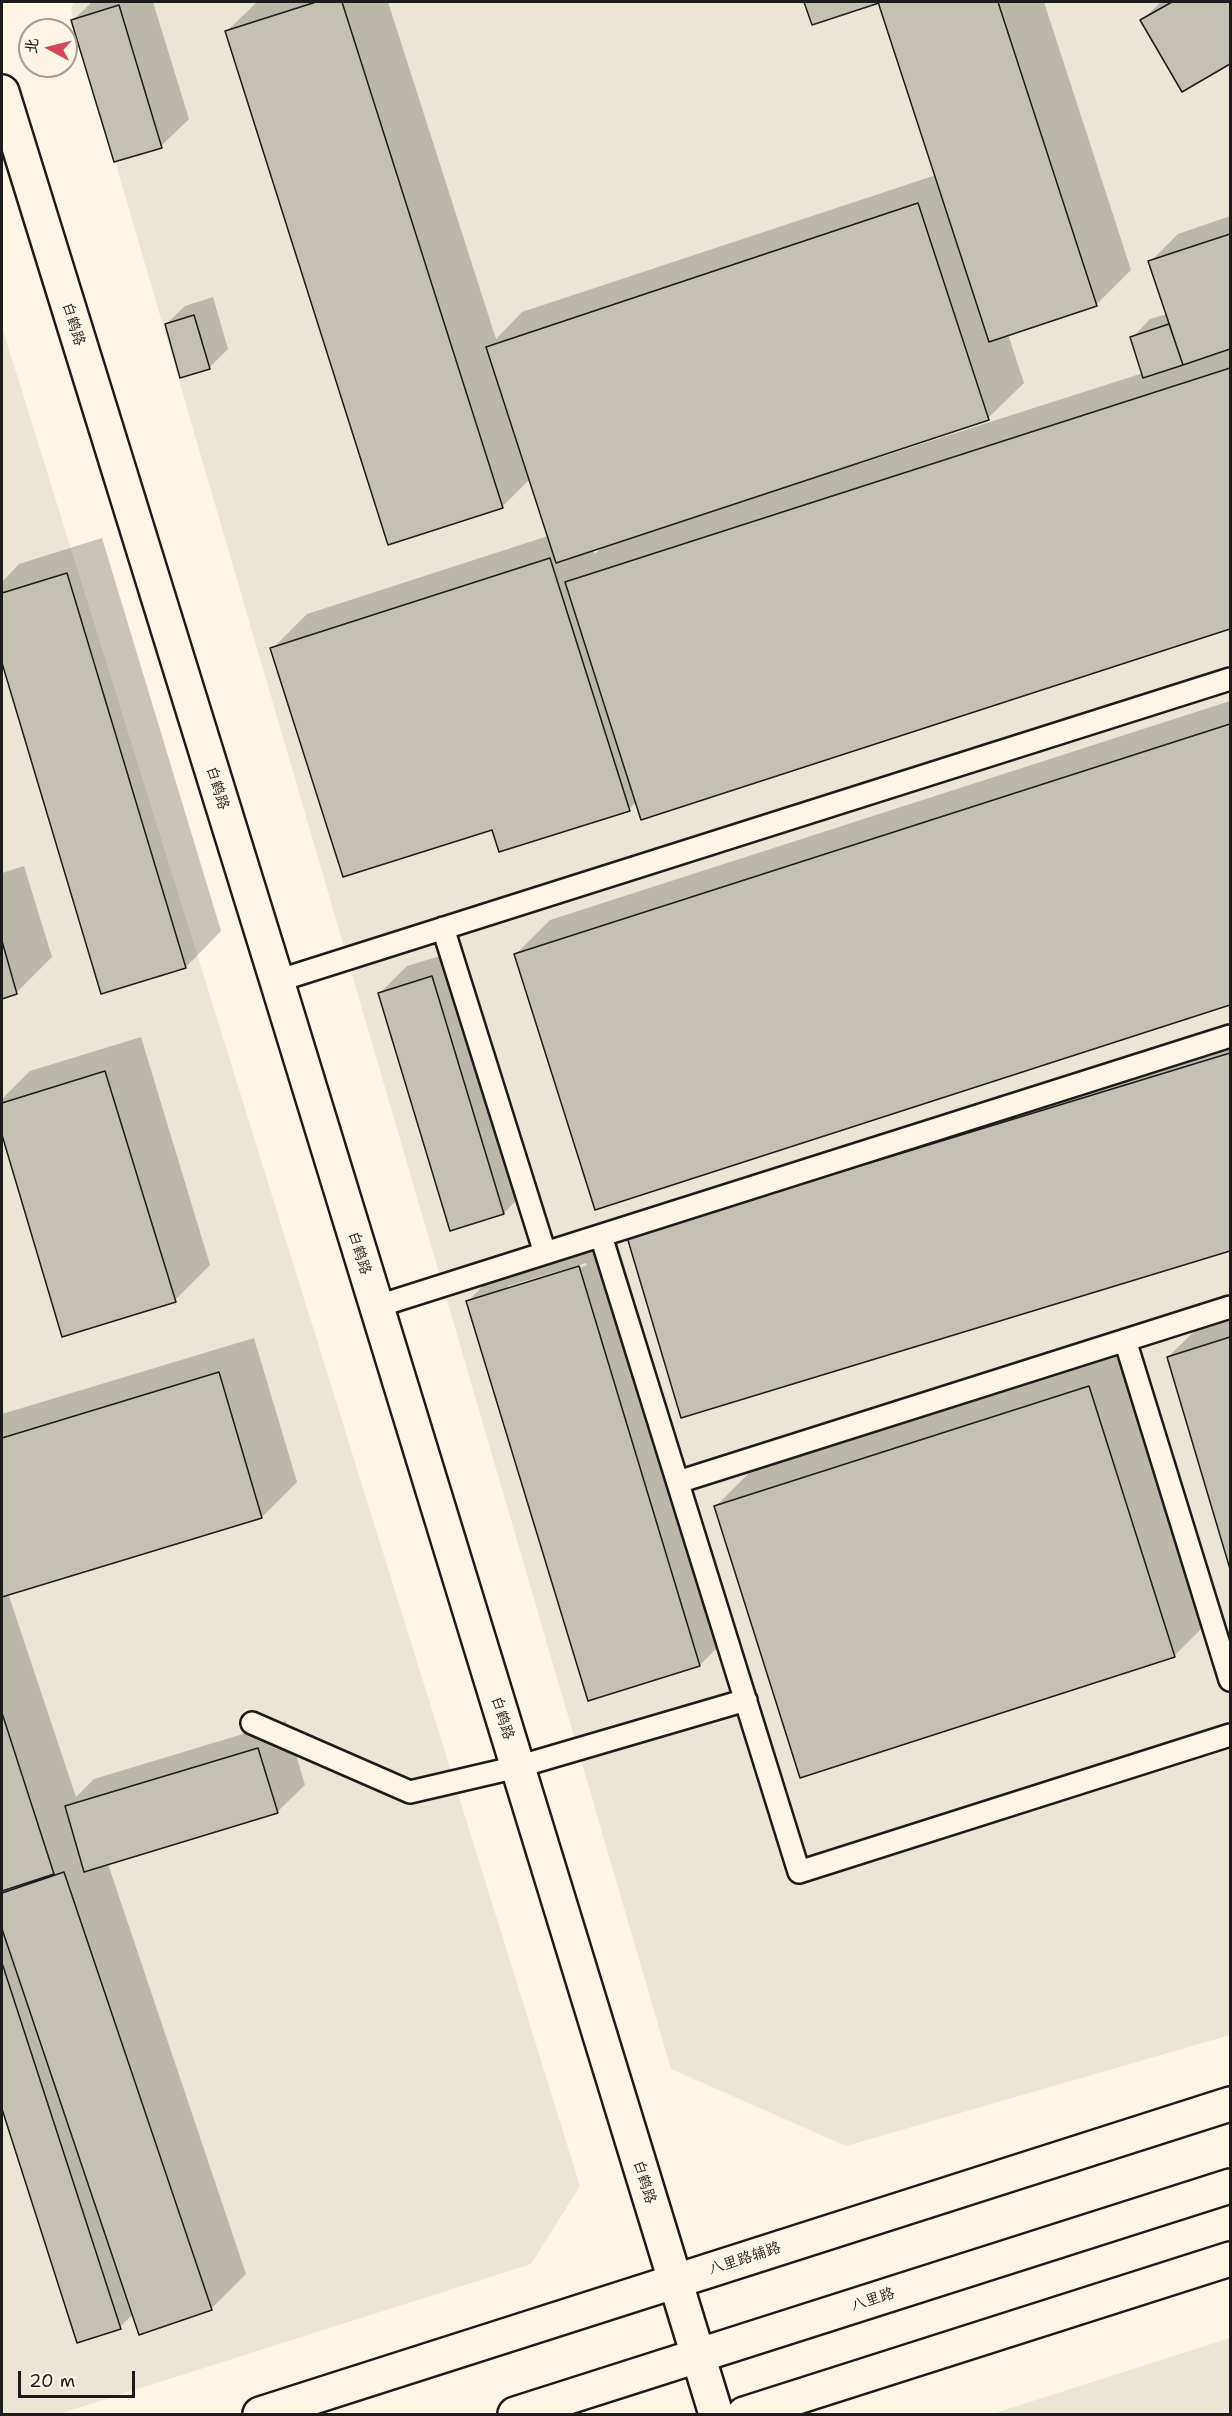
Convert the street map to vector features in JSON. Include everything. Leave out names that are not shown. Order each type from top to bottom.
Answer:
[{"type":"street","name":"白鹤路","points":[[2,92],[716,2415]]},
{"type":"street","name":"八里路辅路","points":[[260,2415],[1230,2104]]},
{"type":"street","name":"八里路","points":[[515,2415],[1230,2186]]},
{"type":"street","points":[[744,2415],[1230,2259]]},
{"type":"lane","points":[[277,981],[1230,679]]},
{"type":"lane","points":[[443,928],[545,1253]]},
{"type":"lane","points":[[375,1307],[1230,1036]]},
{"type":"lane","points":[[601,1236],[799,1872],[1230,1736]]},
{"type":"lane","points":[[678,1482],[1230,1307]]},
{"type":"lane","points":[[1125,1340],[1230,1680]]},
{"type":"lane","points":[[252,1723],[410,1792],[517,1767],[746,1700]]},
{"type":"shaded area","points":[[74,2],[1230,2],[1230,2035],[846,2146],[671,2069],[78,34],[78,18],[73,18],[71,10]]},
{"type":"shaded area","points":[[2,327],[580,2186],[531,2264],[59,2414],[2,2414]]},
{"type":"shaded area","points":[[1230,2338],[1230,2414],[992,2414]]},
{"type":"building","points":[[316,2],[342,2],[503,508],[388,545],[225,31]]},
{"type":"building","points":[[804,2],[878,2],[879,3],[812,25]]},
{"type":"building","points":[[878,2],[998,2],[1097,306],[989,342]]},
{"type":"building","points":[[1172,2],[1230,2],[1230,64],[1182,92],[1140,20]]},
{"type":"building","points":[[119,5],[162,148],[114,162],[78,43],[77,18]]},
{"type":"building","points":[[918,203],[989,420],[556,563],[486,347]]},
{"type":"building","points":[[1230,234],[1230,349],[1183,365],[1148,261]]},
{"type":"building","points":[[194,315],[210,369],[180,378],[165,324]]},
{"type":"building","points":[[1169,324],[1183,365],[1143,378],[1130,337]]},
{"type":"building","points":[[1230,368],[1230,629],[641,820],[565,582]]},
{"type":"building","points":[[550,558],[630,811],[499,852],[492,830],[343,877],[270,648]]},
{"type":"building","points":[[67,573],[186,968],[101,994],[2,663],[2,593]]},
{"type":"building","points":[[1230,724],[1230,1005],[595,1210],[514,954]]},
{"type":"building","points":[[2,941],[17,994],[2,999]]},
{"type":"building","points":[[432,976],[504,1214],[450,1231],[378,993]]},
{"type":"building","points":[[1230,1053],[1230,1251],[681,1418],[627,1237]]},
{"type":"building","points":[[105,1071],[176,1302],[62,1337],[2,1135],[2,1103]]},
{"type":"building","points":[[579,1266],[700,1666],[588,1701],[466,1301]]},
{"type":"building","points":[[1230,1337],[1230,1569],[1167,1357]]},
{"type":"building","points":[[219,1372],[262,1518],[2,1597],[2,1438]]},
{"type":"building","points":[[1089,1386],[1175,1657],[800,1778],[714,1506]]},
{"type":"building","points":[[2,1713],[54,1874],[2,1891]]},
{"type":"building","points":[[258,1748],[278,1813],[84,1872],[65,1806]]},
{"type":"building","points":[[64,1872],[212,2310],[139,2335],[2,1929],[2,1893]]},
{"type":"building","points":[[2,1963],[121,2329],[77,2343],[2,2109]]}]
